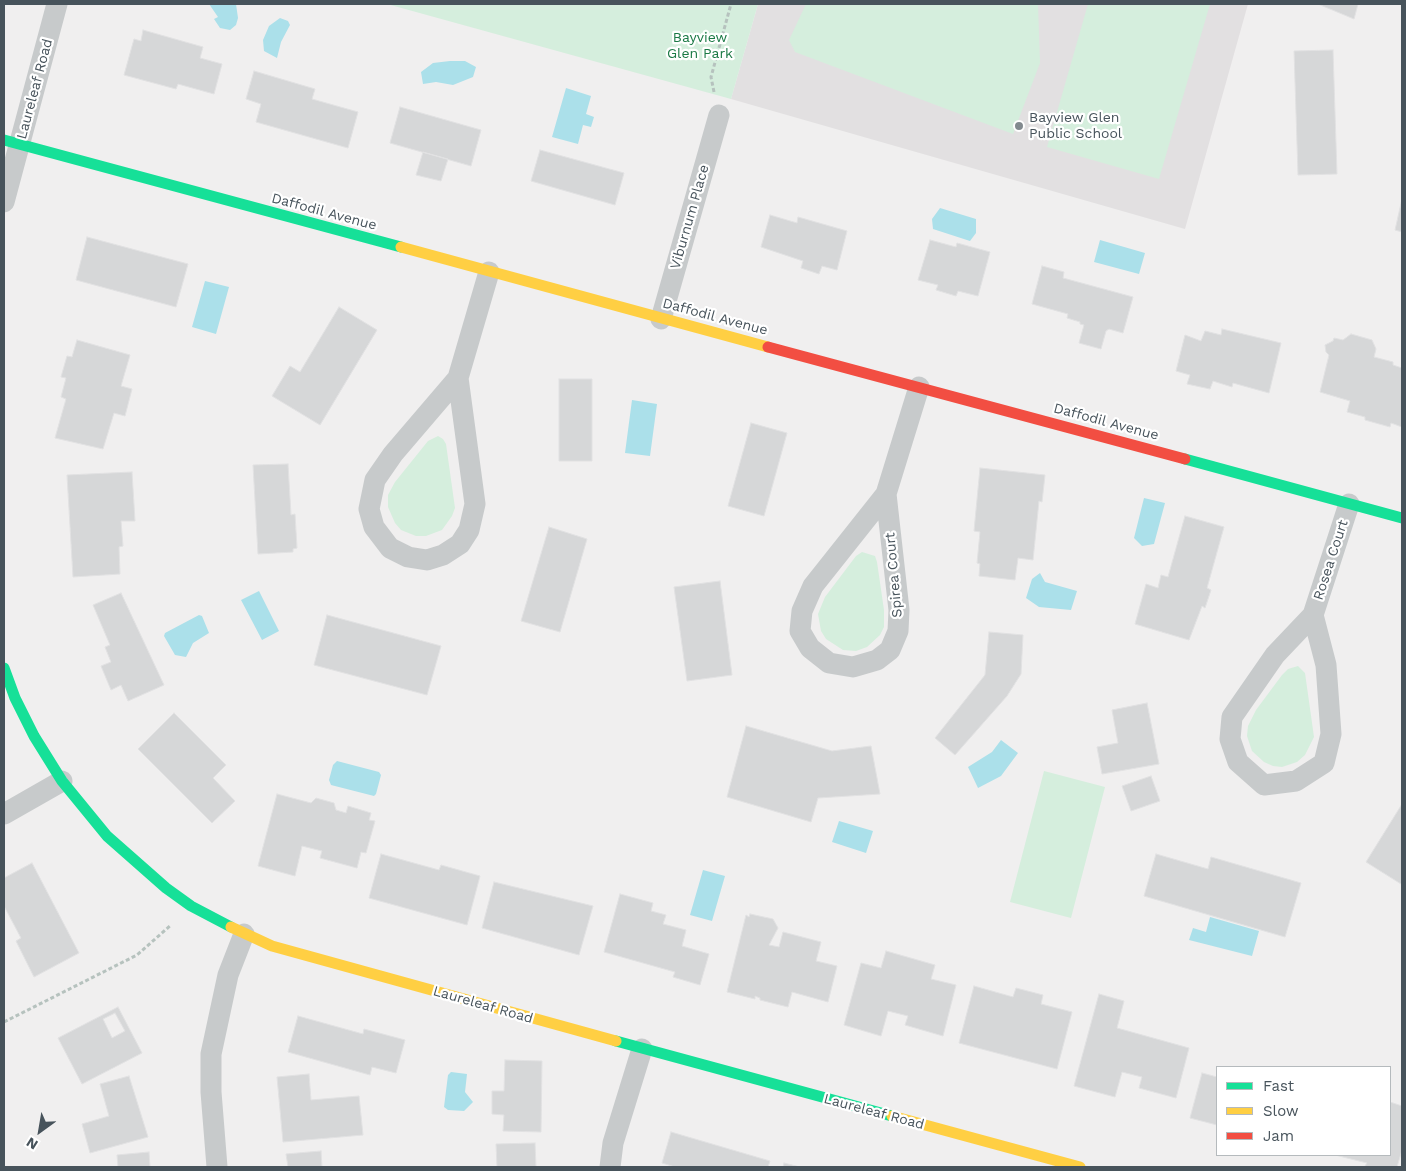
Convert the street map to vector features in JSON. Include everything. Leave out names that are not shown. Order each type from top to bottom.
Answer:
[{"type":"street","name":"Laureleaf Road","points":[[4,202],[12,142],[57,4]]},
{"type":"street","name":"Viburnum Place","points":[[661,318],[719,115]]},
{"type":"street","name":"Daffodil Avenue","points":[[12,142],[1402,518]]},
{"type":"street","points":[[458,378],[393,454],[375,480],[369,509],[374,527],[390,548],[408,557],[427,560],[443,555],[460,544],[469,530],[474,504],[458,378],[489,272]]},
{"type":"street","name":"Spirea Court","points":[[886,494],[899,610],[898,631],[890,650],[876,660],[853,667],[829,663],[810,648],[800,631],[802,611],[813,586],[886,494],[918,387]]},
{"type":"street","name":"Rosea Court","points":[[1313,616],[1326,665],[1331,724],[1331,734],[1324,763],[1296,781],[1264,785],[1238,762],[1230,739],[1232,717],[1275,655],[1313,616],[1349,504]]},
{"type":"street","name":"Laureleaf Road","points":[[4,668],[15,698],[34,736],[62,781],[106,836],[166,888],[191,906],[244,934],[298,954],[1080,1167]]},
{"type":"street","points":[[4,814],[62,781]]},
{"type":"street","points":[[216,1167],[211,1092],[211,1054],[228,974],[244,934]]},
{"type":"street","points":[[610,1167],[614,1143],[642,1049]]},
{"type":"path","points":[[719,115],[711,77],[731,4]]},
{"type":"path","points":[[4,1022],[137,955],[191,906]]},
{"type":"shaded area","name":"Bayview Glen Public School","points":[[758,4],[1248,4],[1185,229],[731,99]]},
{"type":"green space","name":"Bayview Glen Park","points":[[387,4],[758,4],[731,99]]},
{"type":"green space","points":[[806,4],[1038,4],[1040,63],[1013,134],[795,52],[789,40]]},
{"type":"green space","points":[[1088,4],[1210,4],[1159,179],[1047,147]]},
{"type":"green space","points":[[438,436],[446,444],[455,508],[442,530],[426,536],[416,536],[401,530],[395,523],[388,507],[388,495],[395,482],[428,441]]},
{"type":"green space","points":[[862,552],[875,556],[877,562],[884,610],[884,627],[880,635],[867,647],[856,651],[843,650],[826,639],[821,631],[818,614],[825,597],[856,556]]},
{"type":"green space","points":[[1298,666],[1305,673],[1314,737],[1305,755],[1297,762],[1282,767],[1273,766],[1264,762],[1252,751],[1247,736],[1248,726],[1256,710],[1282,675],[1288,669]]},
{"type":"green space","points":[[1044,771],[1105,787],[1071,918],[1010,902]]},
{"type":"water","points":[[209,4],[236,4],[238,18],[236,25],[230,30],[220,28],[214,19],[218,17]]},
{"type":"water","points":[[280,18],[288,21],[290,25],[281,42],[277,58],[264,51],[263,40],[269,26]]},
{"type":"water","points":[[465,61],[476,67],[473,77],[453,85],[436,82],[423,84],[421,72],[433,63]]},
{"type":"water","points":[[566,88],[591,96],[586,114],[594,117],[591,127],[583,125],[578,144],[552,137]]},
{"type":"water","points":[[940,208],[976,219],[976,233],[970,241],[933,229],[932,219]]},
{"type":"water","points":[[1100,240],[1145,253],[1139,274],[1094,262]]},
{"type":"water","points":[[205,281],[229,287],[216,334],[192,327]]},
{"type":"water","points":[[632,400],[657,404],[650,456],[625,453]]},
{"type":"water","points":[[1144,498],[1165,503],[1154,544],[1142,546],[1134,538]]},
{"type":"water","points":[[1040,573],[1045,582],[1077,591],[1071,610],[1039,607],[1026,598],[1032,579]]},
{"type":"water","points":[[259,591],[279,631],[262,640],[241,600]]},
{"type":"water","points":[[199,615],[202,616],[209,633],[193,643],[186,657],[175,655],[164,636],[165,633]]},
{"type":"water","points":[[1001,740],[1018,753],[1001,776],[978,788],[968,767],[992,752]]},
{"type":"water","points":[[337,761],[379,772],[381,775],[376,794],[374,796],[331,785],[329,780],[333,765]]},
{"type":"water","points":[[839,821],[873,831],[866,853],[832,842]]},
{"type":"water","points":[[703,870],[725,876],[712,921],[690,915]]},
{"type":"water","points":[[1210,917],[1259,931],[1252,956],[1189,940],[1193,928],[1206,932]]},
{"type":"water","points":[[451,1072],[467,1074],[465,1092],[473,1102],[464,1111],[448,1110],[444,1107],[448,1075]]},
{"type":"building","points":[[1318,4],[1358,4],[1354,19]]},
{"type":"building","points":[[143,30],[203,47],[200,58],[222,64],[214,94],[178,84],[176,89],[124,75],[134,39],[141,41]]},
{"type":"building","points":[[1333,50],[1337,174],[1298,175],[1294,51]]},
{"type":"building","points":[[254,71],[315,89],[312,99],[358,112],[348,148],[256,122],[261,104],[246,99]]},
{"type":"building","points":[[400,107],[481,130],[471,166],[390,143]]},
{"type":"building","points":[[540,150],[624,173],[615,205],[531,181]]},
{"type":"building","points":[[423,152],[448,159],[441,181],[416,175]]},
{"type":"building","points":[[1402,199],[1402,232],[1395,230]]},
{"type":"building","points":[[770,215],[797,223],[798,217],[847,231],[837,270],[822,266],[819,274],[801,268],[803,261],[761,247]]},
{"type":"building","points":[[87,237],[188,264],[176,307],[76,280]]},
{"type":"building","points":[[930,240],[956,247],[957,243],[990,252],[978,296],[958,291],[956,296],[936,290],[938,285],[918,280]]},
{"type":"building","points":[[1042,266],[1064,272],[1063,278],[1133,297],[1123,333],[1109,329],[1106,331],[1101,349],[1079,343],[1084,325],[1067,318],[1068,314],[1032,304]]},
{"type":"building","points":[[339,307],[377,330],[320,425],[272,396],[290,366],[300,372]]},
{"type":"building","points":[[1222,329],[1281,343],[1269,393],[1233,383],[1232,387],[1213,381],[1210,389],[1187,384],[1190,375],[1176,371],[1185,335],[1201,341],[1205,331],[1221,335]]},
{"type":"building","points":[[1351,334],[1372,340],[1376,349],[1374,357],[1393,362],[1393,365],[1402,368],[1402,427],[1391,423],[1390,427],[1365,420],[1365,417],[1347,412],[1350,401],[1320,392],[1329,355],[1326,352],[1325,345],[1333,341],[1334,338],[1343,340]]},
{"type":"building","points":[[77,340],[130,355],[121,386],[132,389],[125,416],[114,413],[103,449],[55,438],[66,399],[61,397],[66,378],[61,377],[67,356],[72,357]]},
{"type":"building","points":[[559,379],[592,379],[592,461],[559,461]]},
{"type":"building","points":[[751,423],[787,433],[764,516],[728,506]]},
{"type":"building","points":[[288,464],[291,515],[295,514],[297,548],[293,549],[293,552],[258,554],[253,465]]},
{"type":"building","points":[[980,468],[1045,475],[1042,502],[1039,501],[1033,560],[1018,558],[1015,580],[979,576],[980,564],[977,563],[980,532],[974,531]]},
{"type":"building","points":[[132,472],[135,521],[121,521],[123,546],[119,547],[120,574],[73,577],[67,475]]},
{"type":"building","points":[[1185,516],[1224,527],[1207,588],[1211,590],[1205,608],[1202,606],[1189,640],[1135,624],[1146,584],[1158,588],[1161,575],[1168,577]]},
{"type":"building","points":[[549,527],[587,539],[560,632],[521,621]]},
{"type":"building","points":[[720,581],[732,675],[687,681],[674,587]]},
{"type":"building","points":[[121,593],[164,685],[128,701],[121,685],[111,690],[101,666],[111,662],[105,647],[110,645],[93,605]]},
{"type":"building","points":[[327,615],[441,646],[427,695],[314,665]]},
{"type":"building","points":[[989,632],[1023,635],[1021,674],[1007,696],[955,755],[935,738],[985,675]]},
{"type":"building","points":[[1147,703],[1159,764],[1102,774],[1097,747],[1118,743],[1112,710]]},
{"type":"building","points":[[174,713],[226,765],[213,778],[235,801],[212,823],[138,749]]},
{"type":"building","points":[[746,726],[832,751],[871,746],[880,794],[818,798],[811,822],[727,797]]},
{"type":"building","points":[[1151,776],[1160,801],[1131,811],[1122,786]]},
{"type":"building","points":[[277,794],[311,803],[316,798],[334,803],[336,810],[346,813],[348,806],[371,813],[369,820],[375,821],[366,853],[361,852],[357,868],[320,858],[322,851],[302,846],[295,876],[258,866]]},
{"type":"building","points":[[1402,804],[1402,881],[1401,884],[1366,862]]},
{"type":"building","points":[[381,854],[439,870],[441,865],[480,876],[467,925],[369,898]]},
{"type":"building","points":[[1156,854],[1208,869],[1211,857],[1301,883],[1285,937],[1144,896]]},
{"type":"building","points":[[32,863],[79,953],[34,977],[16,941],[21,938],[4,906],[4,878]]},
{"type":"building","points":[[494,882],[593,906],[579,955],[482,928]]},
{"type":"building","points":[[620,894],[653,903],[651,911],[666,915],[663,924],[686,930],[682,946],[709,954],[700,985],[673,977],[675,972],[604,952]]},
{"type":"building","points":[[750,914],[773,919],[778,928],[769,945],[779,947],[783,932],[821,942],[816,961],[837,966],[828,1002],[792,992],[788,1007],[760,1000],[760,998],[755,996],[755,999],[727,992],[746,915],[749,917]]},
{"type":"building","points":[[886,951],[935,965],[931,979],[956,985],[943,1036],[905,1025],[908,1016],[888,1011],[881,1036],[844,1025],[861,963],[881,968]]},
{"type":"building","points":[[974,986],[1013,997],[1016,988],[1043,995],[1041,1004],[1072,1012],[1057,1069],[959,1043]]},
{"type":"building","points":[[1099,994],[1124,1001],[1117,1028],[1189,1048],[1176,1098],[1139,1088],[1142,1077],[1122,1072],[1115,1097],[1074,1086]]},
{"type":"building","points":[[118,1007],[142,1053],[82,1084],[58,1038]],"holes":[[[115,1013],[125,1031],[112,1038],[103,1019]]]},
{"type":"building","points":[[298,1016],[363,1034],[364,1029],[405,1040],[396,1073],[372,1067],[370,1075],[288,1052]]},
{"type":"building","points":[[505,1060],[542,1061],[541,1132],[503,1131],[504,1115],[492,1114],[492,1091],[504,1091]]},
{"type":"building","points":[[1202,1073],[1216,1077],[1216,1125],[1190,1118]]},
{"type":"building","points":[[309,1074],[311,1100],[359,1096],[363,1135],[283,1142],[277,1077]]},
{"type":"building","points":[[129,1076],[148,1137],[90,1153],[82,1124],[109,1116],[100,1084]]},
{"type":"building","points":[[1391,1102],[1402,1106],[1402,1150],[1397,1167],[1369,1167],[1365,1166],[1367,1163],[1339,1156],[1391,1156]]},
{"type":"building","points":[[671,1132],[770,1161],[768,1167],[675,1167],[662,1163]]},
{"type":"building","points":[[535,1143],[536,1167],[497,1167],[496,1144]]},
{"type":"building","points":[[321,1151],[322,1167],[288,1167],[286,1154]]},
{"type":"building","points":[[149,1152],[150,1167],[118,1167],[117,1155]]},
{"type":"building","points":[[784,1163],[800,1167],[783,1167]]},
{"type":"traffic: fast","points":[[4,140],[401,247]]},
{"type":"traffic: fast","points":[[1185,459],[1402,518]]},
{"type":"traffic: fast","points":[[4,668],[15,698],[34,736],[62,781],[107,836],[166,888],[191,906],[231,927]]},
{"type":"traffic: fast","points":[[616,1041],[892,1116]]},
{"type":"traffic: slow","points":[[401,247],[768,347]]},
{"type":"traffic: slow","points":[[231,927],[272,946],[616,1041]]},
{"type":"traffic: slow","points":[[892,1116],[1080,1167]]},
{"type":"traffic: jam","points":[[768,347],[1185,459]]},
{"type":"place","name":"Bayview Glen Public School","points":[[1019,126]]}]
